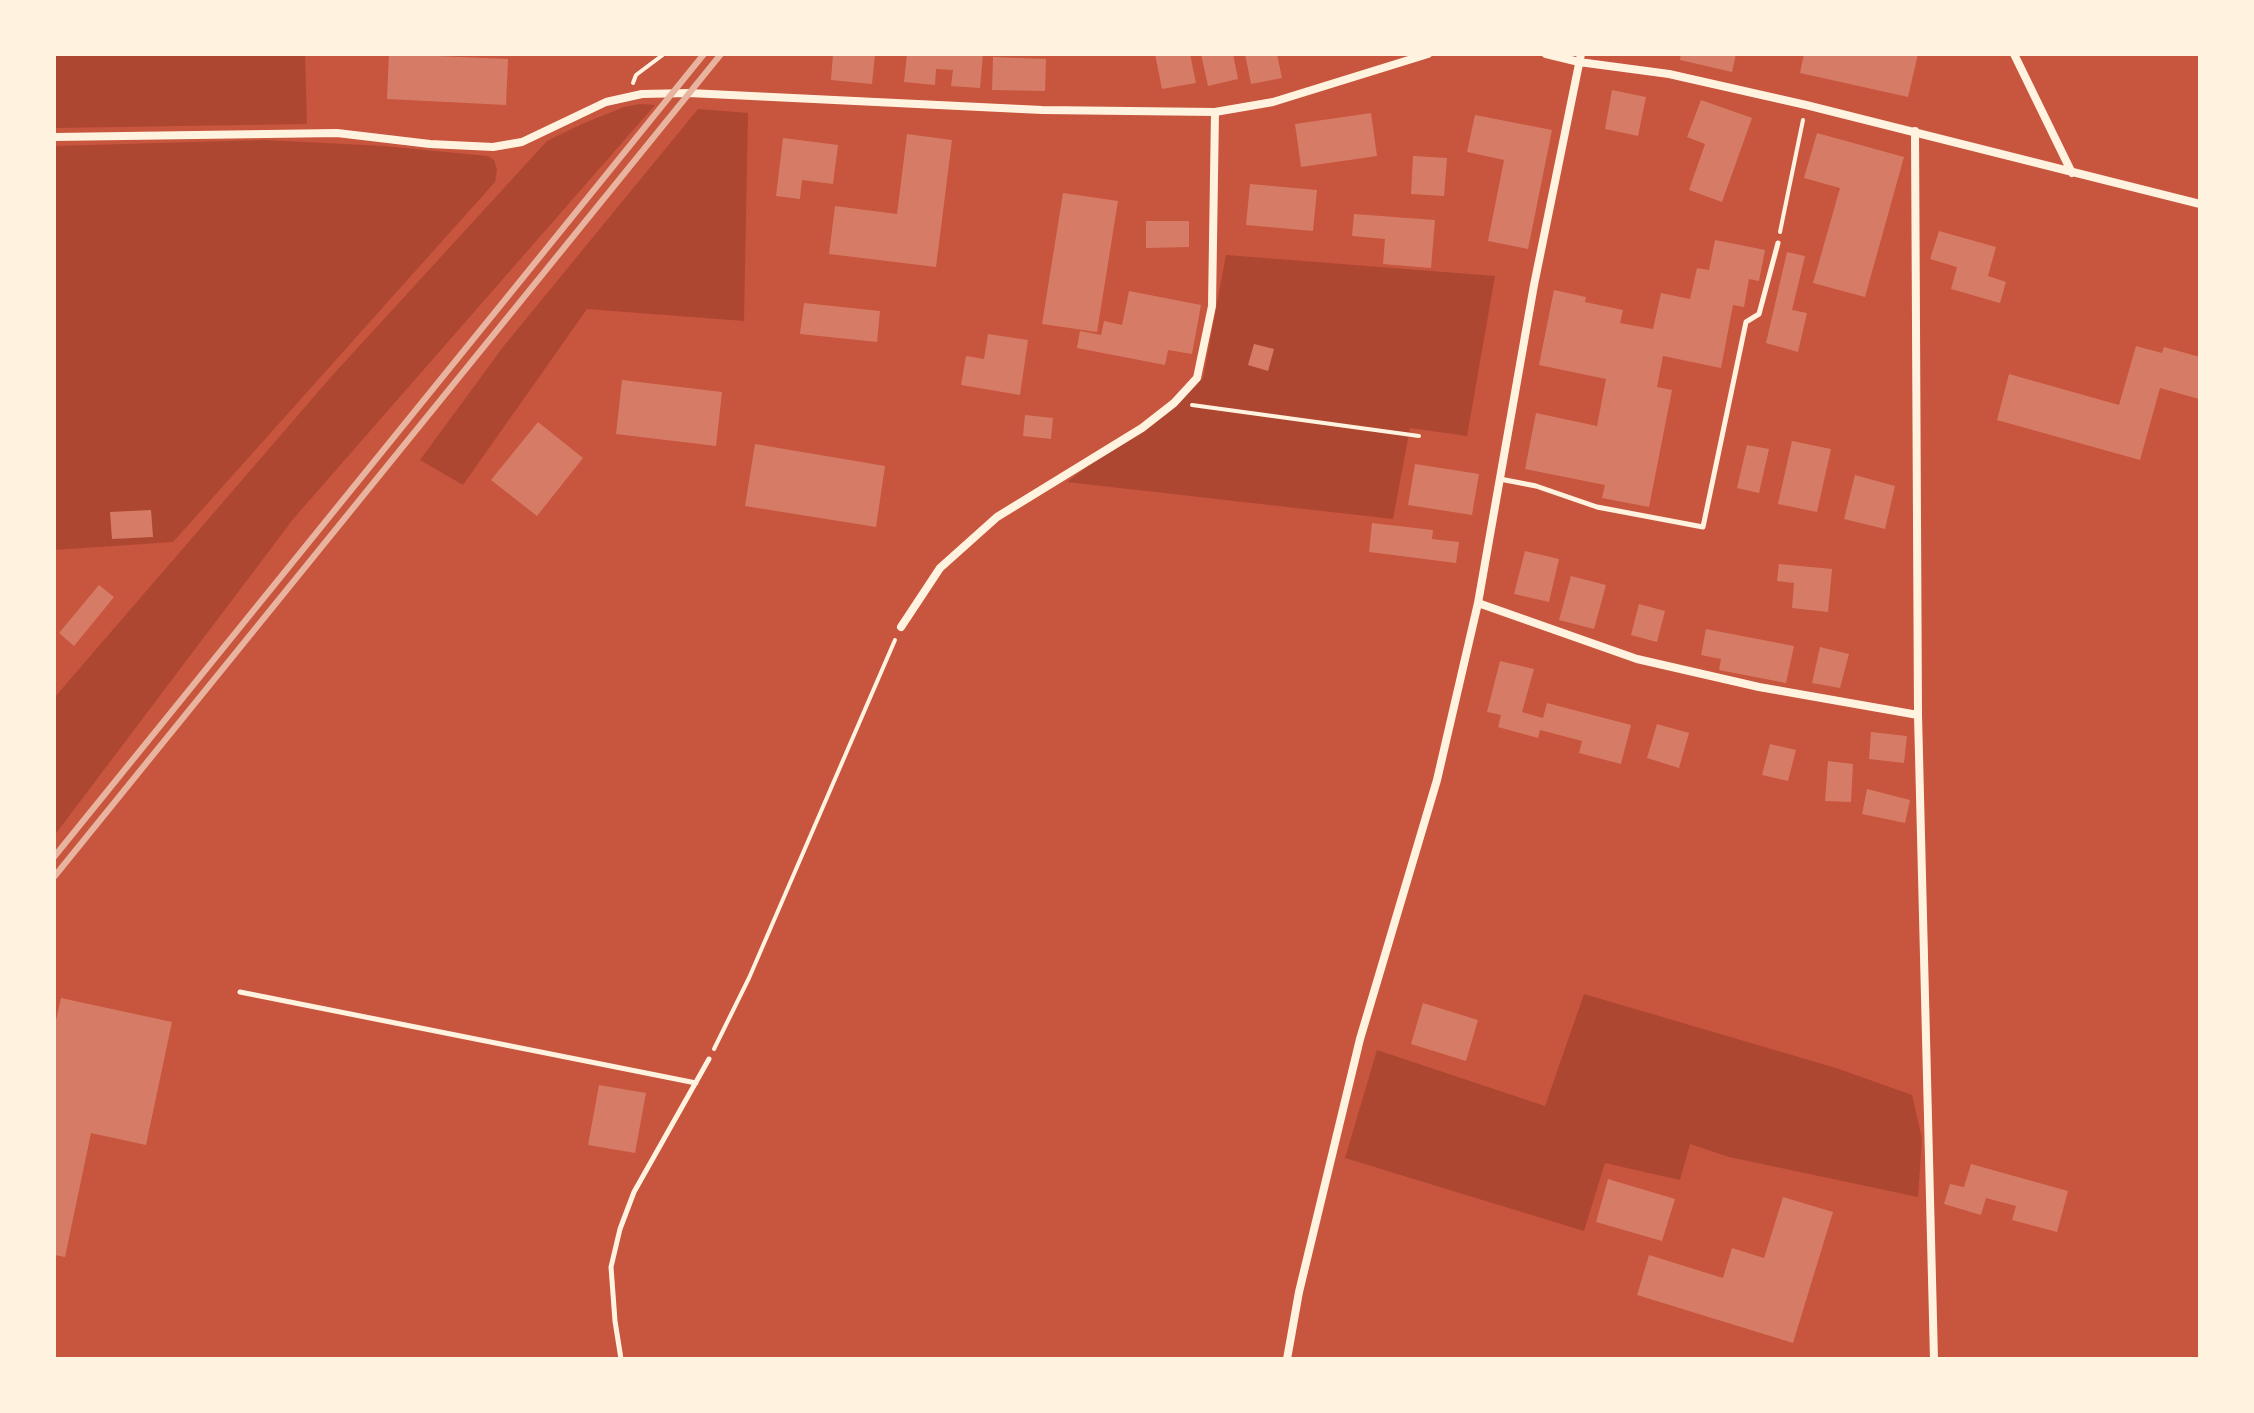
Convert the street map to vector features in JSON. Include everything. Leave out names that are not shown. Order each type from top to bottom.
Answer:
[{"type":"street","points":[[54,137],[337,133],[430,144],[493,147],[531,138],[577,114],[627,96],[689,93],[1042,110],[1215,112],[1273,102],[1427,54]]},
{"type":"street","points":[[1546,54],[1669,74],[1806,105],[2200,204]]},
{"type":"street","points":[[2014,54],[2072,173]]},
{"type":"street","points":[[1287,1359],[1299,1292],[1360,1039],[1437,780],[1478,603],[1534,285],[1580,58]]},
{"type":"street","points":[[901,627],[940,568],[997,517],[1142,428],[1174,403],[1197,378],[1212,306],[1215,112]]},
{"type":"street","points":[[1915,131],[1918,715],[1934,1359]]},
{"type":"street","points":[[1478,603],[1637,659],[1759,687],[1918,715]]},
{"type":"lane","points":[[1500,479],[1536,486],[1597,507],[1703,527],[1746,322],[1759,314],[1778,243]]},
{"type":"lane","points":[[240,992],[696,1083]]},
{"type":"lane","points":[[621,1359],[611,1267],[620,1229],[634,1192],[709,1059]]},
{"type":"path","points":[[627,96],[636,75],[664,54]]},
{"type":"path","points":[[1778,243],[1806,105]]},
{"type":"path","points":[[1174,403],[1419,436]]},
{"type":"path","points":[[709,1059],[749,978],[901,627]]},
{"type":"shaded area","points":[[54,54],[305,54],[307,124],[54,128]]},
{"type":"shaded area","points":[[655,105],[294,518],[54,836],[54,698],[330,378],[547,141],[624,107]]},
{"type":"shaded area","points":[[698,109],[748,113],[744,321],[587,309],[463,485],[420,460],[503,347]]},
{"type":"shaded area","points":[[265,140],[384,146],[488,156],[494,160],[497,170],[495,182],[173,542],[54,550],[54,146]]},
{"type":"shaded area","points":[[1226,255],[1495,276],[1467,436],[1410,428],[1393,519],[1067,482],[1203,378]]},
{"type":"shaded area","points":[[1584,994],[1836,1068],[1912,1095],[1922,1139],[1918,1197],[1729,1157],[1690,1144],[1680,1180],[1605,1163],[1584,1231],[1345,1158],[1377,1050],[1545,1106]]},
{"type":"building","points":[[389,54],[508,59],[506,105],[387,99]]},
{"type":"building","points":[[833,54],[875,54],[872,84],[831,80]]},
{"type":"building","points":[[907,54],[983,54],[980,88],[951,86],[953,70],[936,69],[935,85],[904,82]]},
{"type":"building","points":[[1155,54],[1190,54],[1196,83],[1162,89]]},
{"type":"building","points":[[1201,54],[1233,54],[1238,79],[1208,86]]},
{"type":"building","points":[[1245,54],[1277,54],[1282,78],[1251,84]]},
{"type":"building","points":[[1681,54],[1736,54],[1732,72],[1680,60]]},
{"type":"building","points":[[1804,54],[1918,54],[1908,97],[1800,73]]},
{"type":"building","points":[[993,57],[1046,59],[1045,91],[992,90]]},
{"type":"building","points":[[1612,90],[1646,97],[1638,136],[1605,129]]},
{"type":"building","points":[[1701,100],[1752,118],[1722,202],[1689,190],[1705,144],[1687,137]]},
{"type":"building","points":[[1371,113],[1377,156],[1301,167],[1295,124]]},
{"type":"building","points":[[1475,115],[1552,130],[1528,249],[1488,241],[1504,160],[1467,152]]},
{"type":"building","points":[[1817,133],[1904,157],[1865,297],[1813,283],[1840,188],[1804,178]]},
{"type":"building","points":[[907,134],[952,140],[936,267],[829,254],[835,206],[897,214]]},
{"type":"building","points":[[783,138],[838,145],[833,184],[802,180],[800,199],[776,196]]},
{"type":"building","points":[[1413,156],[1447,158],[1444,196],[1411,194]]},
{"type":"building","points":[[1250,184],[1317,190],[1313,231],[1246,225]]},
{"type":"building","points":[[1063,193],[1118,201],[1097,332],[1042,324]]},
{"type":"building","points":[[1354,214],[1435,220],[1431,268],[1383,264],[1385,239],[1352,236]]},
{"type":"building","points":[[1146,221],[1189,221],[1189,247],[1146,248]]},
{"type":"building","points":[[1939,231],[1996,247],[1988,276],[2006,282],[2000,303],[1951,289],[1957,267],[1930,259]]},
{"type":"building","points":[[1715,240],[1765,250],[1759,281],[1749,279],[1744,307],[1733,305],[1721,368],[1663,356],[1657,387],[1672,390],[1649,507],[1602,498],[1605,485],[1525,469],[1536,413],[1597,426],[1606,379],[1539,365],[1554,290],[1586,297],[1585,302],[1623,310],[1620,323],[1653,329],[1661,293],[1690,299],[1697,268],[1709,270]]},
{"type":"building","points":[[1787,252],[1805,256],[1792,310],[1807,313],[1798,352],[1766,343]]},
{"type":"building","points":[[1129,291],[1201,305],[1192,354],[1168,350],[1165,365],[1077,348],[1080,331],[1101,335],[1104,321],[1122,325]]},
{"type":"building","points":[[804,303],[880,311],[877,342],[800,334]]},
{"type":"building","points":[[988,334],[1028,340],[1020,395],[961,385],[966,356],[984,359]]},
{"type":"building","points":[[1254,344],[1274,349],[1268,371],[1248,365]]},
{"type":"building","points":[[2136,346],[2162,353],[2164,347],[2200,357],[2199,399],[2160,388],[2140,460],[1997,420],[2009,374],[2119,405]]},
{"type":"building","points":[[622,380],[722,392],[716,446],[616,434]]},
{"type":"building","points":[[1025,415],[1053,418],[1051,439],[1023,436]]},
{"type":"building","points":[[538,422],[583,458],[537,516],[491,480]]},
{"type":"building","points":[[1792,441],[1831,449],[1817,512],[1778,504]]},
{"type":"building","points":[[755,444],[885,466],[876,527],[745,506]]},
{"type":"building","points":[[1747,445],[1769,449],[1759,493],[1737,488]]},
{"type":"building","points":[[1415,464],[1479,474],[1472,515],[1408,505]]},
{"type":"building","points":[[1855,475],[1895,486],[1885,529],[1844,519]]},
{"type":"building","points":[[151,510],[153,537],[112,539],[110,512]]},
{"type":"building","points":[[1372,523],[1433,530],[1432,539],[1459,542],[1456,563],[1369,552]]},
{"type":"building","points":[[1525,551],[1559,559],[1549,602],[1514,594]]},
{"type":"building","points":[[1779,564],[1832,569],[1828,612],[1792,608],[1794,583],[1777,581]]},
{"type":"building","points":[[1571,576],[1606,585],[1594,629],[1559,620]]},
{"type":"building","points":[[99,585],[114,597],[74,646],[59,633]]},
{"type":"building","points":[[1639,604],[1665,611],[1657,642],[1631,635]]},
{"type":"building","points":[[1706,629],[1794,646],[1786,683],[1719,670],[1721,659],[1701,655]]},
{"type":"building","points":[[1820,647],[1849,654],[1840,688],[1812,683]]},
{"type":"building","points":[[1500,661],[1534,669],[1522,712],[1543,718],[1547,703],[1631,725],[1621,764],[1579,753],[1582,741],[1540,730],[1538,738],[1498,727],[1501,715],[1487,712]]},
{"type":"building","points":[[1657,724],[1689,733],[1679,768],[1647,758]]},
{"type":"building","points":[[1871,732],[1907,736],[1904,763],[1869,759]]},
{"type":"building","points":[[1770,744],[1796,750],[1788,781],[1762,775]]},
{"type":"building","points":[[1828,761],[1853,764],[1851,802],[1825,801]]},
{"type":"building","points":[[1867,789],[1910,800],[1905,823],[1862,814]]},
{"type":"building","points":[[61,998],[172,1022],[146,1145],[91,1133],[65,1257],[54,1255],[54,1029]]},
{"type":"building","points":[[1423,1003],[1478,1020],[1466,1061],[1411,1044]]},
{"type":"building","points":[[599,1085],[646,1093],[635,1153],[588,1145]]},
{"type":"building","points":[[1971,1164],[2068,1191],[2057,1232],[2012,1220],[2016,1206],[1986,1198],[1981,1215],[1944,1204],[1950,1184],[1964,1187]]},
{"type":"building","points":[[1608,1179],[1675,1199],[1662,1241],[1596,1222]]},
{"type":"building","points":[[1783,1197],[1833,1212],[1793,1343],[1637,1295],[1649,1255],[1723,1278],[1732,1248],[1764,1258]]},
{"type":"railway","points":[[54,857],[704,54]]},
{"type":"railway","points":[[54,877],[721,54]]}]
